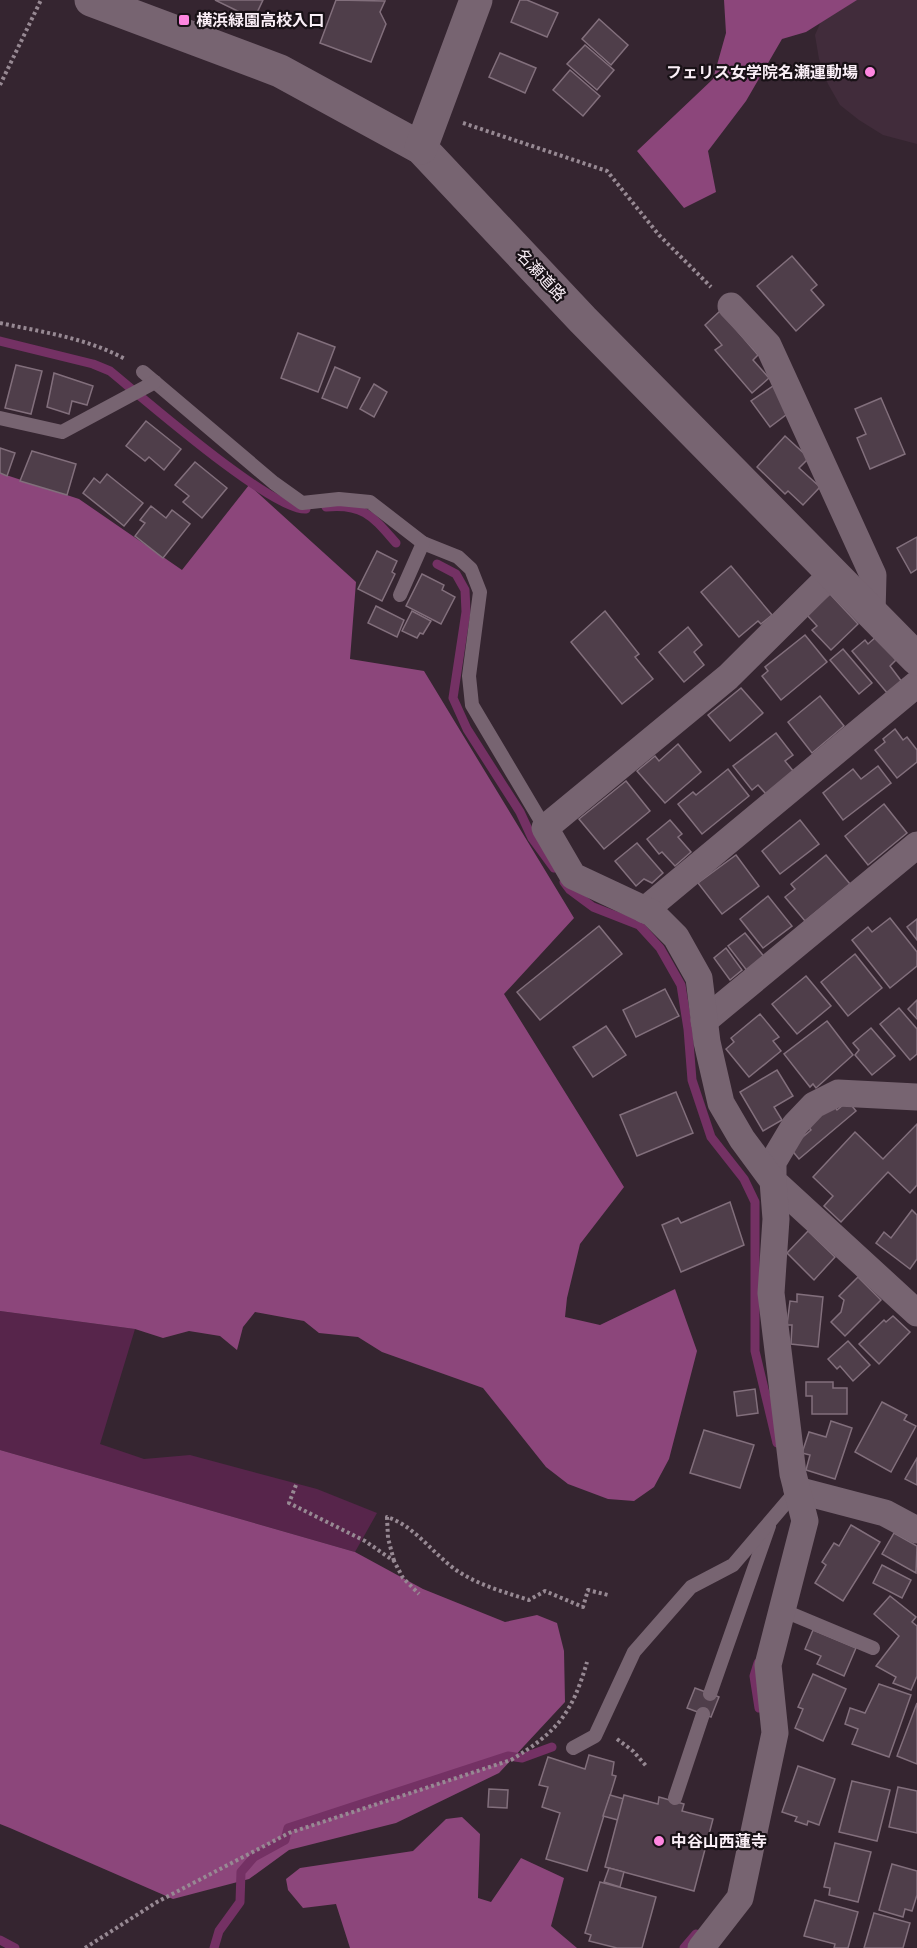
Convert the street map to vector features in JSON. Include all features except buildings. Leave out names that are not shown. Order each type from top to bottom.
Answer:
[{"type":"street","name":"名瀬道路","points":[[91,0],[280,71],[421,148],[583,320],[917,659]]},
{"type":"street","points":[[421,148],[476,0]]},
{"type":"street","points":[[731,306],[768,345],[810,442],[873,575],[872,614]]},
{"type":"street","points":[[832,574],[728,677],[545,828],[573,876],[652,913],[676,937],[699,978],[704,1021],[721,1103],[742,1139],[773,1181],[917,1312]]},
{"type":"street","points":[[645,910],[917,684]]},
{"type":"street","points":[[704,1021],[917,845]]},
{"type":"street","points":[[701,1948],[740,1898],[775,1733],[768,1665],[805,1521],[797,1490],[771,1293],[776,1219],[773,1162],[795,1125],[814,1105],[838,1093],[917,1097]]},
{"type":"street","points":[[797,1490],[885,1514],[917,1530]]},
{"type":"lane","points":[[143,372],[274,483],[302,503],[339,499],[370,502],[423,543],[458,557],[471,569],[480,592],[469,676],[472,705],[545,828]]},
{"type":"lane","points":[[0,418],[62,432],[155,382]]},
{"type":"lane","points":[[400,595],[423,543]]},
{"type":"lane","points":[[573,1748],[595,1736],[634,1652],[691,1587],[733,1565],[797,1490]]},
{"type":"lane","points":[[710,1694],[772,1519]]},
{"type":"lane","points":[[782,1610],[873,1647]]},
{"type":"lane","points":[[675,1798],[703,1714]]},
{"type":"path","points":[[0,85],[41,0]]},
{"type":"path","points":[[458,122],[607,171],[659,235],[731,306]]},
{"type":"path","points":[[0,323],[61,336],[110,351],[143,372]]},
{"type":"path","points":[[296,1485],[289,1503],[364,1541],[394,1561]]},
{"type":"path","points":[[419,1594],[403,1578],[394,1561],[388,1538],[387,1517],[403,1522],[457,1570],[480,1584],[529,1600],[545,1591],[583,1607],[588,1590],[608,1595]]},
{"type":"path","points":[[85,1948],[157,1902],[289,1833],[511,1760],[543,1740],[562,1718],[578,1693],[587,1662]]},
{"type":"path","points":[[599,1726],[633,1750],[646,1767]]},
{"type":"shaded area","points":[[724,0],[857,0],[806,32],[782,39],[746,101],[708,151],[716,192],[684,208],[637,151],[713,79],[726,33]]},
{"type":"shaded area","name":"フェリス女学院名瀬運動場","points":[[838,0],[917,0],[917,144],[883,135],[859,120],[840,105],[828,84],[819,59],[815,35],[825,12]]},
{"type":"shaded area","points":[[0,473],[79,499],[182,570],[249,485],[356,582],[350,659],[424,671],[574,918],[504,994],[624,1187],[580,1244],[567,1298],[565,1317],[600,1325],[675,1289],[697,1351],[669,1459],[654,1487],[634,1501],[608,1499],[568,1484],[546,1467],[483,1388],[382,1352],[358,1337],[319,1333],[304,1321],[255,1312],[243,1327],[237,1350],[220,1336],[189,1331],[163,1338],[135,1329],[0,1311]]},
{"type":"shaded area","points":[[0,1311],[135,1329],[100,1444],[144,1459],[190,1455],[317,1489],[377,1513],[355,1552],[0,1450]]},
{"type":"shaded area","points":[[0,1450],[355,1552],[423,1589],[505,1622],[537,1615],[557,1623],[564,1651],[565,1702],[499,1773],[396,1823],[289,1850],[249,1879],[173,1899],[0,1824]]},
{"type":"shaded area","points":[[462,1817],[480,1834],[478,1898],[491,1902],[521,1858],[564,1878],[551,1926],[577,1948],[350,1948],[336,1904],[303,1908],[288,1890],[286,1879],[300,1868],[413,1851],[446,1819]]},
{"type":"waterway","points":[[0,341],[93,364],[110,371],[238,474],[289,505],[306,509]]},
{"type":"waterway","points":[[326,507],[350,507],[367,514],[396,543]]},
{"type":"waterway","points":[[437,564],[456,574],[465,590],[466,612],[453,698],[467,729],[520,812],[532,838],[554,868]]},
{"type":"waterway","points":[[564,882],[570,890],[593,907],[639,925],[660,948],[681,985],[688,1029],[692,1080],[711,1137],[744,1179],[755,1202],[755,1351],[777,1443]]},
{"type":"waterway","points":[[758,1663],[754,1676],[759,1708]]},
{"type":"waterway","points":[[214,1948],[219,1931],[240,1902],[241,1872],[254,1857],[285,1840],[288,1828],[508,1756],[522,1758],[552,1747]]},
{"type":"waterway","points":[[684,1948],[696,1934]]},
{"type":"waterway","points":[[0,1940],[15,1948]]},
{"type":"place","name":"横浜緑園高校入口","points":[[184,20]]},
{"type":"place","name":"フェリス女学院名瀬運動場","points":[[870,72]]},
{"type":"place","name":"中谷山西蓮寺","points":[[659,1841]]}]
